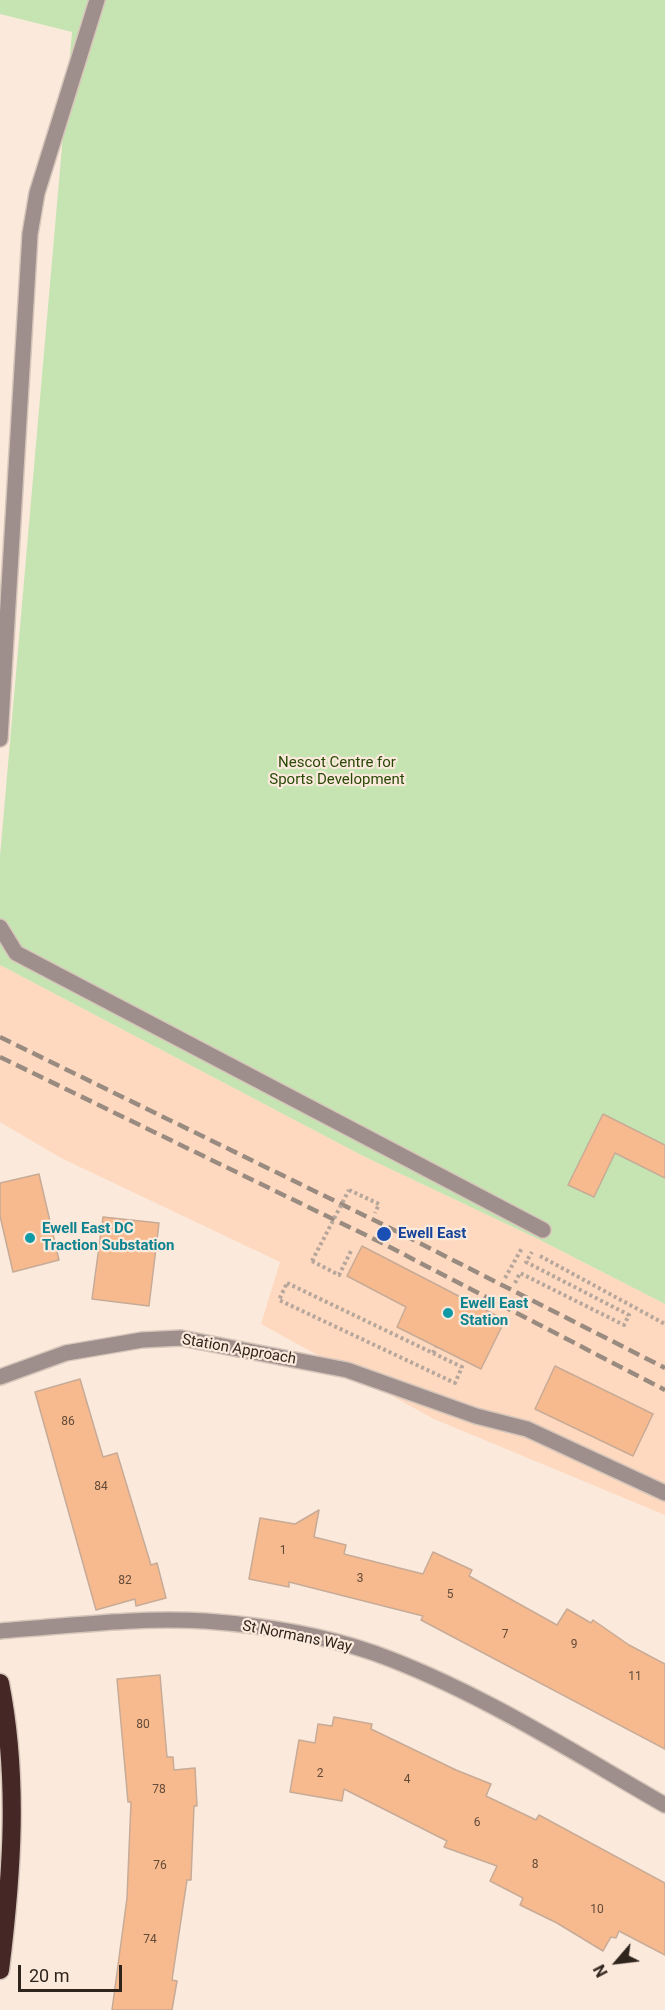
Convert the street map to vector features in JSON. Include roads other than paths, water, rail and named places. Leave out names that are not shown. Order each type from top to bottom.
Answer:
[{"type":"highway","points":[[0,1683],[12,1782],[0,1970]]},
{"type":"street","points":[[0,739],[30,234],[37,193],[97,0]]},
{"type":"street","points":[[0,927],[16,953],[543,1230]]},
{"type":"street","name":"Station Approach","points":[[0,1377],[66,1353],[142,1340],[181,1338],[347,1370],[476,1416],[526,1429],[665,1493]]},
{"type":"street","name":"St Normans Way","points":[[0,1631],[142,1620],[205,1621],[325,1640],[374,1653],[482,1701],[665,1805]]},
{"type":"railway","points":[[0,1037],[388,1227],[665,1368]]},
{"type":"railway","points":[[0,1057],[380,1242],[665,1390]]},
{"type":"place","name":"Ewell East","points":[[384,1234]]},
{"type":"place","name":"Ewell East DC Traction Substation","points":[[30,1238]]},
{"type":"place","name":"Ewell East Station","points":[[448,1313]]},
{"type":"park label","name":"Nescot Centre for Sports Development","points":[[337,772]]}]
